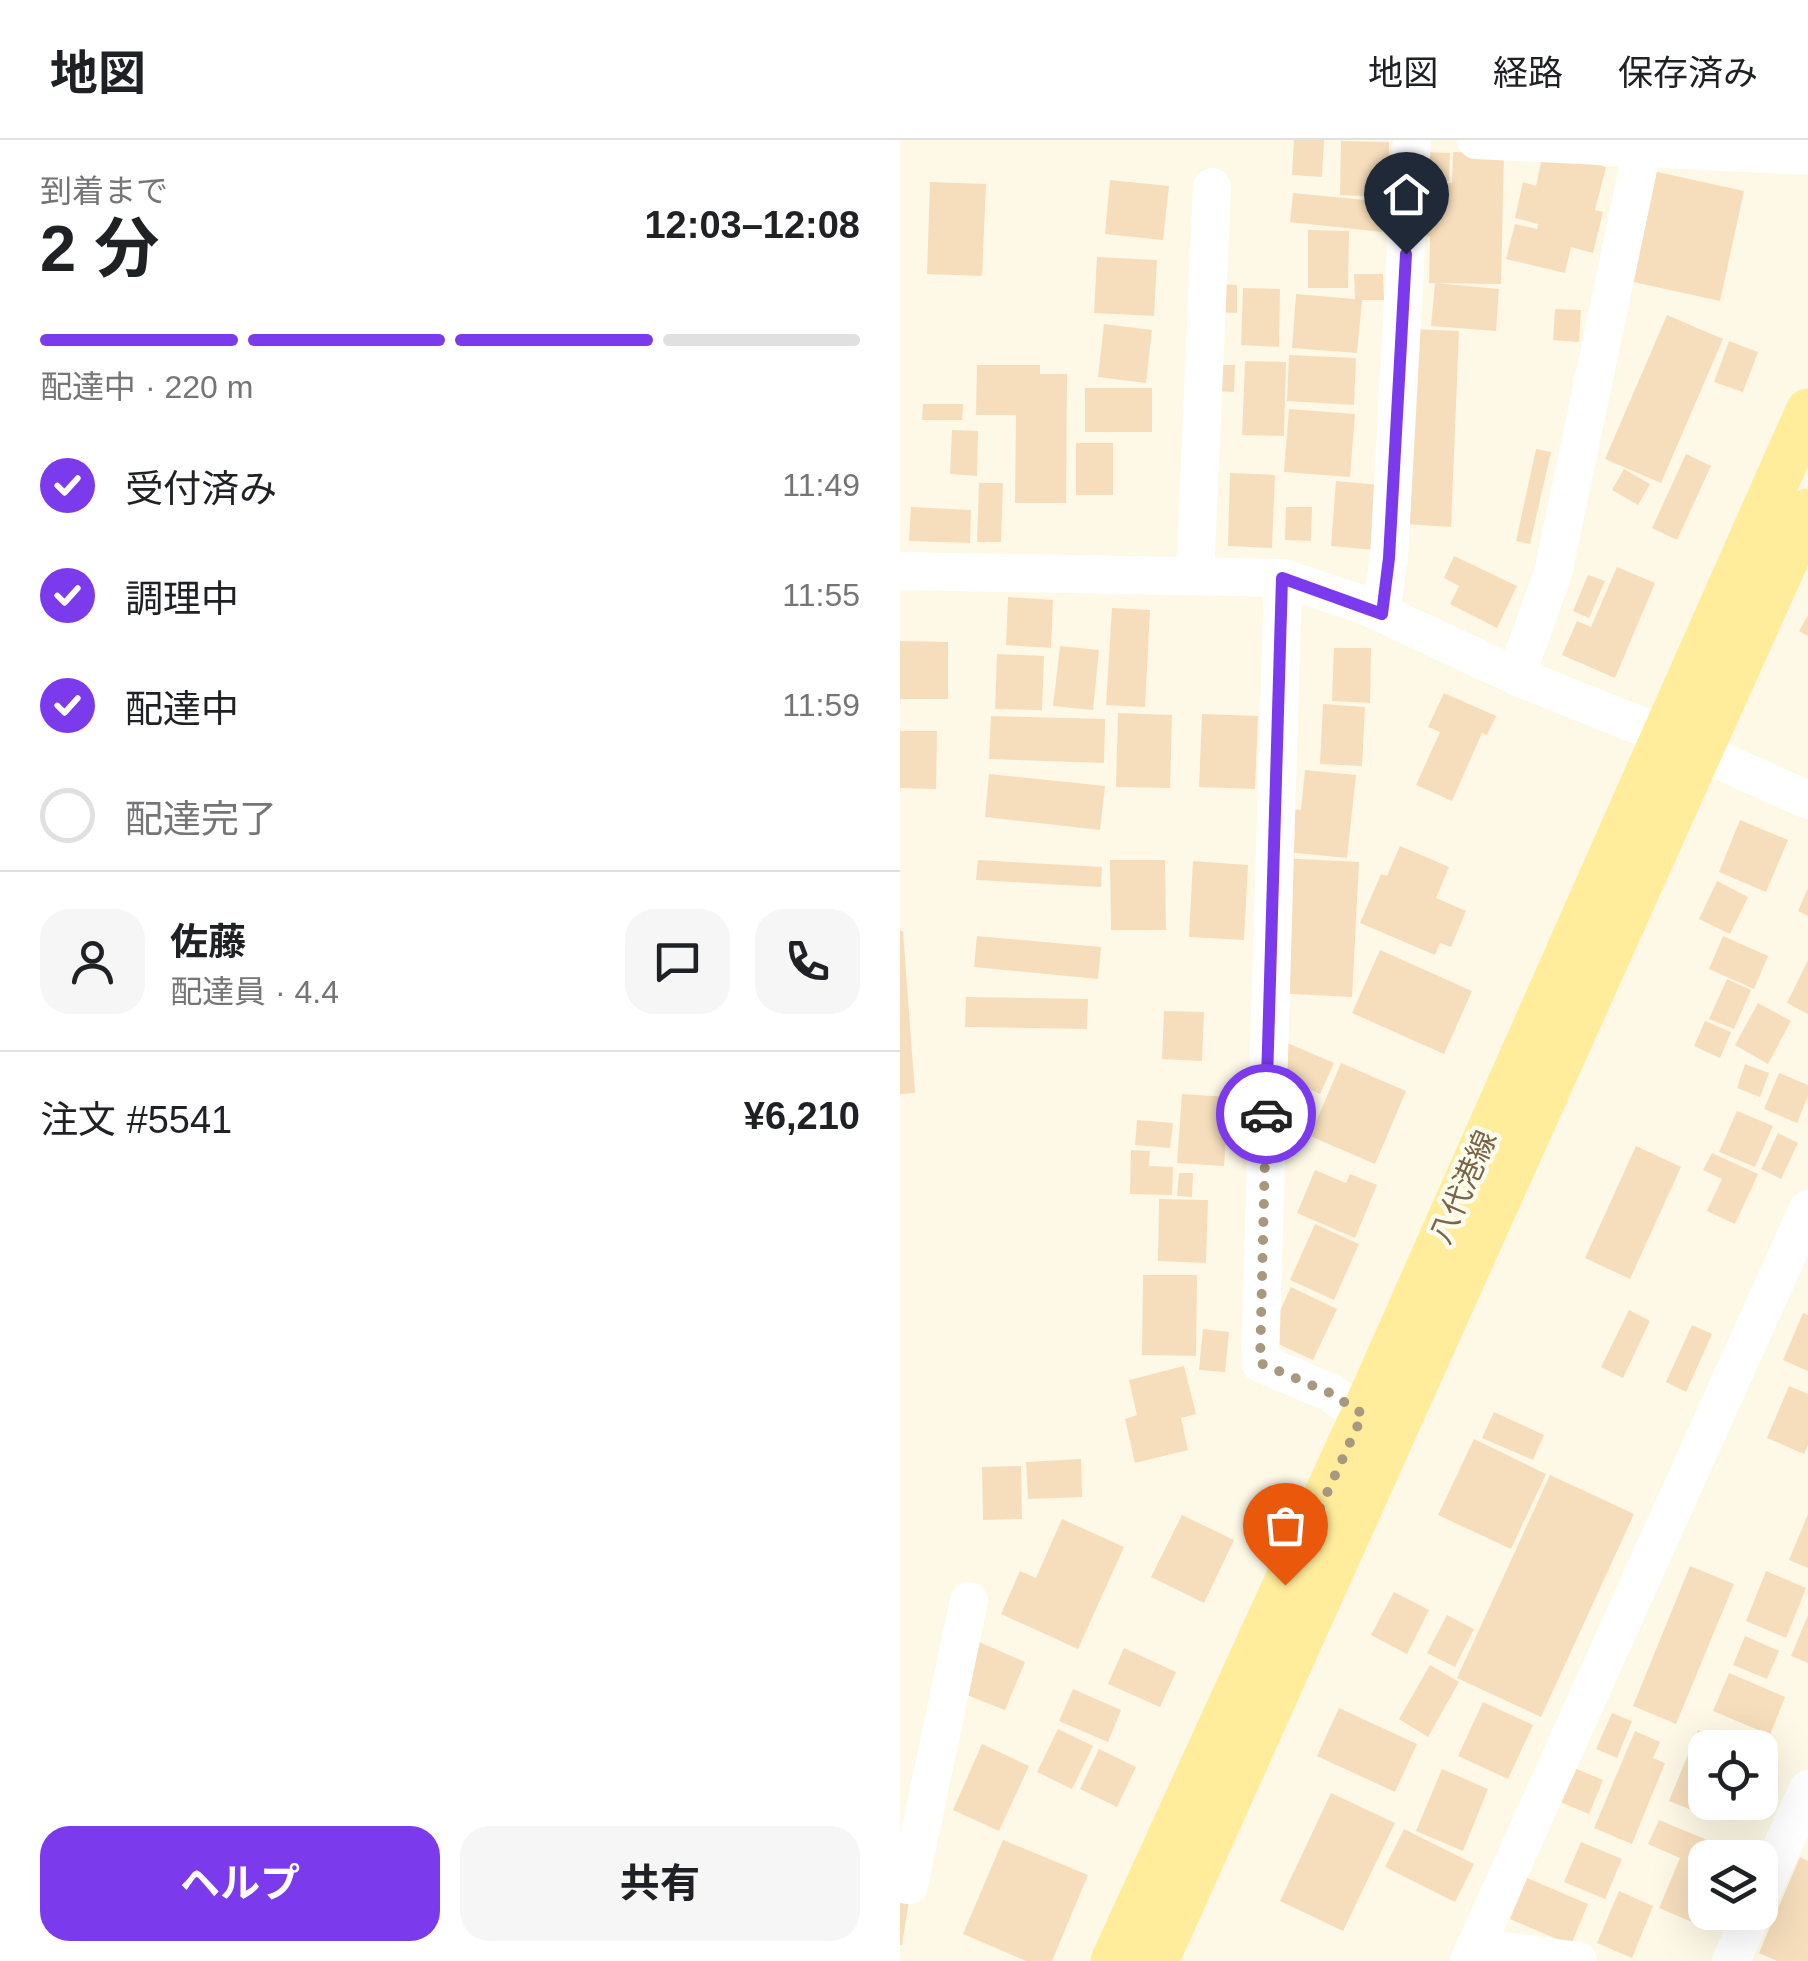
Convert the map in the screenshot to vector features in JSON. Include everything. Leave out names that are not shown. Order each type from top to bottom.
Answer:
[{"type":"main road","name":"八代港線","points":[[1156,1961],[1681,743],[1808,411]]},
{"type":"main road","name":"八代港線","points":[[1114,1961],[1363,1414],[1681,743],[1808,511]]},
{"type":"street","points":[[1382,614],[1389,558],[1412,140]]},
{"type":"street","points":[[1476,140],[1808,156]]},
{"type":"street","points":[[1516,676],[1552,573],[1642,150]]},
{"type":"street","points":[[1195,576],[1212,187]]},
{"type":"street","points":[[900,571],[1282,578],[1382,614],[1516,676],[1808,800]]},
{"type":"street","points":[[1282,578],[1260,1363],[1330,1393],[1363,1414]]},
{"type":"street","points":[[1578,1961],[1472,1954],[1808,1209]]},
{"type":"street","points":[[900,1884],[909,1885],[969,1602]]},
{"type":"street","points":[[1778,1856],[1808,1789]]},
{"type":"street","points":[[1731,1961],[1745,1930]]},
{"type":"building","points":[[1294,140],[1324,140],[1322,177],[1292,175]]},
{"type":"building","points":[[1341,141],[1389,142],[1388,197],[1340,195]]},
{"type":"building","points":[[1421,152],[1450,153],[1449,181],[1421,180]]},
{"type":"building","points":[[1453,152],[1504,153],[1501,284],[1429,283],[1430,236],[1412,235],[1413,182],[1452,183]]},
{"type":"building","points":[[1543,152],[1606,167],[1595,210],[1603,212],[1593,253],[1571,247],[1565,273],[1506,259],[1515,224],[1537,229],[1538,224],[1515,218],[1523,182],[1536,186]]},
{"type":"building","points":[[1653,171],[1744,191],[1720,301],[1629,281]]},
{"type":"building","points":[[1110,180],[1169,186],[1163,240],[1105,234]]},
{"type":"building","points":[[930,182],[986,184],[982,276],[927,274]]},
{"type":"building","points":[[1293,193],[1386,202],[1382,232],[1290,222]]},
{"type":"building","points":[[1308,230],[1349,231],[1348,288],[1308,288]]},
{"type":"building","points":[[1097,257],[1157,260],[1154,316],[1094,313]]},
{"type":"building","points":[[1354,274],[1383,274],[1384,300],[1362,300],[1357,353],[1292,348],[1296,294],[1355,299]]},
{"type":"building","points":[[1435,283],[1499,289],[1496,331],[1431,326]]},
{"type":"building","points":[[1215,284],[1237,285],[1237,313],[1214,312]]},
{"type":"building","points":[[1243,288],[1280,289],[1279,347],[1241,345]]},
{"type":"building","points":[[1555,309],[1581,310],[1579,342],[1553,340]]},
{"type":"building","points":[[1667,315],[1723,339],[1661,483],[1605,459]]},
{"type":"building","points":[[1104,324],[1152,330],[1146,383],[1098,377]]},
{"type":"building","points":[[1412,329],[1459,331],[1451,527],[1404,524]]},
{"type":"building","points":[[1729,341],[1758,352],[1743,392],[1714,382]]},
{"type":"building","points":[[1289,355],[1356,358],[1354,405],[1287,401]]},
{"type":"building","points":[[1245,361],[1286,362],[1284,436],[1242,435]]},
{"type":"building","points":[[977,365],[1040,365],[1040,374],[1067,374],[1066,503],[1015,503],[1016,415],[976,415]]},
{"type":"building","points":[[1214,365],[1235,365],[1234,392],[1213,391]]},
{"type":"building","points":[[1085,388],[1152,388],[1152,432],[1085,432]]},
{"type":"building","points":[[923,404],[963,404],[962,420],[922,420]]},
{"type":"building","points":[[1289,409],[1355,414],[1350,477],[1284,472]]},
{"type":"building","points":[[952,430],[978,431],[977,476],[950,474]]},
{"type":"building","points":[[1076,443],[1113,443],[1113,495],[1076,495]]},
{"type":"building","points":[[1536,449],[1551,452],[1530,544],[1516,541]]},
{"type":"building","points":[[1686,454],[1711,466],[1677,540],[1652,528]]},
{"type":"building","points":[[1624,469],[1650,484],[1638,505],[1612,490]]},
{"type":"building","points":[[1230,473],[1275,475],[1272,548],[1228,546]]},
{"type":"building","points":[[1336,481],[1380,485],[1375,550],[1331,546]]},
{"type":"building","points":[[979,483],[1003,483],[1001,542],[977,542]]},
{"type":"building","points":[[911,507],[971,510],[970,543],[909,541]]},
{"type":"building","points":[[1286,507],[1312,507],[1311,541],[1285,540]]},
{"type":"building","points":[[1454,556],[1517,586],[1497,628],[1450,604],[1459,586],[1444,578]]},
{"type":"building","points":[[1617,567],[1655,583],[1615,678],[1562,655],[1577,621],[1591,627]]},
{"type":"building","points":[[1588,575],[1605,581],[1589,618],[1573,611]]},
{"type":"building","points":[[1008,597],[1053,600],[1051,648],[1006,645]]},
{"type":"building","points":[[1112,608],[1150,610],[1145,707],[1106,705]]},
{"type":"building","points":[[1808,615],[1808,636],[1799,631]]},
{"type":"building","points":[[900,641],[948,642],[948,699],[900,699]]},
{"type":"building","points":[[1060,646],[1099,650],[1093,710],[1053,706]]},
{"type":"building","points":[[1334,648],[1371,648],[1370,703],[1332,701]]},
{"type":"building","points":[[997,654],[1044,656],[1042,710],[995,709]]},
{"type":"building","points":[[1444,693],[1496,716],[1487,735],[1482,733],[1452,801],[1416,785],[1440,732],[1428,727]]},
{"type":"building","points":[[1323,704],[1365,707],[1362,766],[1320,764]]},
{"type":"building","points":[[1118,713],[1172,715],[1170,788],[1116,787]]},
{"type":"building","points":[[1202,714],[1258,716],[1255,789],[1199,787]]},
{"type":"building","points":[[991,716],[1105,719],[1104,763],[989,759]]},
{"type":"building","points":[[900,731],[937,731],[936,789],[900,788]]},
{"type":"building","points":[[1305,770],[1356,775],[1347,858],[1276,851],[1280,808],[1301,810]]},
{"type":"building","points":[[989,774],[1105,786],[1100,830],[985,817]]},
{"type":"building","points":[[1740,820],[1788,840],[1766,892],[1719,872]]},
{"type":"building","points":[[1400,846],[1449,867],[1436,898],[1466,911],[1451,947],[1440,943],[1435,955],[1360,923],[1381,874],[1387,876]]},
{"type":"building","points":[[1281,858],[1359,862],[1352,997],[1274,993]]},
{"type":"building","points":[[978,860],[1102,867],[1101,887],[976,880]]},
{"type":"building","points":[[1110,860],[1165,860],[1166,930],[1111,930]]},
{"type":"building","points":[[1193,861],[1248,865],[1244,940],[1189,937]]},
{"type":"building","points":[[1717,881],[1748,897],[1730,934],[1699,919]]},
{"type":"building","points":[[1808,888],[1808,916],[1798,911]]},
{"type":"building","points":[[900,931],[915,1093],[900,1094]]},
{"type":"building","points":[[977,936],[1101,947],[1098,979],[974,967]]},
{"type":"building","points":[[1723,936],[1768,956],[1754,989],[1709,969]]},
{"type":"building","points":[[1380,950],[1472,991],[1444,1054],[1352,1013]]},
{"type":"building","points":[[1808,960],[1808,1014],[1787,1003]]},
{"type":"building","points":[[1727,979],[1751,990],[1734,1029],[1709,1019]]},
{"type":"building","points":[[966,997],[1088,999],[1087,1029],[965,1027]]},
{"type":"building","points":[[1758,1003],[1791,1021],[1768,1064],[1735,1045]]},
{"type":"building","points":[[1164,1011],[1204,1012],[1202,1061],[1162,1059]]},
{"type":"building","points":[[1705,1021],[1731,1032],[1720,1058],[1694,1046]]},
{"type":"building","points":[[1285,1042],[1334,1063],[1320,1094],[1272,1072]]},
{"type":"building","points":[[1341,1063],[1406,1091],[1375,1164],[1310,1136]]},
{"type":"building","points":[[1745,1064],[1769,1073],[1760,1097],[1737,1088]]},
{"type":"building","points":[[1779,1073],[1808,1085],[1808,1096],[1797,1123],[1764,1109]]},
{"type":"building","points":[[1182,1094],[1229,1097],[1224,1166],[1177,1163]]},
{"type":"building","points":[[1737,1111],[1773,1126],[1755,1167],[1719,1152]]},
{"type":"building","points":[[1137,1120],[1173,1123],[1170,1148],[1135,1145]]},
{"type":"building","points":[[1778,1133],[1798,1143],[1781,1179],[1761,1169]]},
{"type":"building","points":[[1636,1146],[1681,1167],[1630,1279],[1585,1258]]},
{"type":"building","points":[[1131,1150],[1150,1151],[1149,1166],[1173,1167],[1172,1195],[1130,1194]]},
{"type":"building","points":[[1712,1153],[1758,1174],[1735,1224],[1707,1211],[1722,1179],[1703,1170]]},
{"type":"building","points":[[1315,1170],[1346,1183],[1350,1174],[1377,1185],[1355,1238],[1297,1213]]},
{"type":"building","points":[[1179,1173],[1193,1173],[1192,1197],[1177,1196]]},
{"type":"building","points":[[1159,1199],[1208,1200],[1206,1263],[1158,1261]]},
{"type":"building","points":[[1315,1224],[1359,1244],[1334,1300],[1290,1280]]},
{"type":"building","points":[[1143,1275],[1197,1275],[1196,1356],[1142,1355]]},
{"type":"building","points":[[1291,1287],[1337,1309],[1313,1360],[1267,1339]]},
{"type":"building","points":[[1629,1310],[1650,1321],[1623,1378],[1601,1367]]},
{"type":"building","points":[[1803,1313],[1808,1315],[1808,1371],[1783,1360]]},
{"type":"building","points":[[1692,1325],[1712,1334],[1686,1392],[1666,1382]]},
{"type":"building","points":[[1203,1329],[1229,1332],[1225,1372],[1199,1370]]},
{"type":"building","points":[[1184,1366],[1196,1414],[1181,1418],[1188,1450],[1135,1463],[1125,1419],[1137,1415],[1129,1380]]},
{"type":"building","points":[[1789,1386],[1808,1394],[1808,1445],[1804,1454],[1767,1438]]},
{"type":"building","points":[[1494,1412],[1544,1435],[1533,1460],[1482,1438]]},
{"type":"building","points":[[1474,1439],[1546,1474],[1511,1549],[1438,1515]]},
{"type":"building","points":[[1081,1459],[1082,1497],[1028,1499],[1026,1462]]},
{"type":"building","points":[[1021,1466],[1022,1519],[983,1520],[982,1467]]},
{"type":"building","points":[[1550,1475],[1634,1514],[1541,1717],[1457,1678]]},
{"type":"building","points":[[1808,1514],[1808,1568],[1789,1560]]},
{"type":"building","points":[[1182,1515],[1234,1540],[1204,1603],[1151,1577]]},
{"type":"building","points":[[1062,1519],[1124,1547],[1078,1649],[1001,1614],[1020,1571],[1036,1578]]},
{"type":"building","points":[[1690,1566],[1734,1584],[1676,1724],[1633,1706]]},
{"type":"building","points":[[1766,1571],[1806,1588],[1786,1638],[1746,1621]]},
{"type":"building","points":[[1394,1592],[1429,1610],[1407,1654],[1371,1635]]},
{"type":"building","points":[[1447,1615],[1474,1629],[1455,1667],[1427,1653]]},
{"type":"building","points":[[1808,1615],[1808,1663],[1791,1656]]},
{"type":"building","points":[[1745,1636],[1779,1651],[1767,1679],[1733,1665]]},
{"type":"building","points":[[979,1642],[1025,1662],[1005,1710],[959,1692]]},
{"type":"building","points":[[1124,1648],[1176,1672],[1160,1707],[1108,1684]]},
{"type":"building","points":[[1430,1665],[1459,1682],[1428,1737],[1399,1719]]},
{"type":"building","points":[[1729,1673],[1785,1697],[1772,1730],[1758,1730],[1713,1711]]},
{"type":"building","points":[[1073,1689],[1121,1710],[1108,1742],[1059,1721]]},
{"type":"building","points":[[1483,1702],[1533,1725],[1508,1779],[1458,1756]]},
{"type":"building","points":[[1339,1708],[1417,1744],[1395,1792],[1317,1756]]},
{"type":"building","points":[[1612,1713],[1632,1721],[1617,1758],[1596,1749]]},
{"type":"building","points":[[1058,1729],[1093,1746],[1072,1789],[1037,1772]]},
{"type":"building","points":[[1635,1731],[1660,1742],[1653,1758],[1665,1763],[1632,1844],[1594,1828]]},
{"type":"building","points":[[982,1744],[1029,1766],[999,1831],[953,1810]]},
{"type":"building","points":[[1099,1749],[1136,1767],[1117,1807],[1080,1789]]},
{"type":"building","points":[[1688,1754],[1688,1808],[1669,1801]]},
{"type":"building","points":[[1567,1765],[1603,1780],[1589,1814],[1553,1799]]},
{"type":"building","points":[[1442,1769],[1488,1789],[1463,1851],[1416,1831]]},
{"type":"building","points":[[1331,1793],[1395,1823],[1343,1931],[1280,1901]]},
{"type":"building","points":[[1659,1820],[1707,1840],[1688,1840],[1688,1920],[1659,1908],[1680,1858],[1648,1844]]},
{"type":"building","points":[[1404,1829],[1474,1864],[1455,1902],[1385,1867]]},
{"type":"building","points":[[1003,1840],[1088,1875],[1052,1961],[1026,1961],[963,1934]]},
{"type":"building","points":[[1581,1842],[1622,1859],[1605,1899],[1564,1882]]},
{"type":"building","points":[[1800,1857],[1808,1861],[1808,1961],[1777,1961],[1759,1953],[1769,1930],[1778,1930],[1778,1909]]},
{"type":"building","points":[[1527,1878],[1588,1904],[1571,1945],[1510,1919]]},
{"type":"building","points":[[1619,1891],[1653,1906],[1632,1958],[1597,1943]]},
{"type":"building","points":[[900,1899],[909,1900],[902,1945],[900,1945]]},
{"type":"way so far","points":[[1266,1114],[1260,1363],[1330,1393],[1363,1414],[1285,1585]]},
{"type":"route","points":[[1266,1114],[1282,578],[1382,614],[1389,558],[1406,254]]}]
